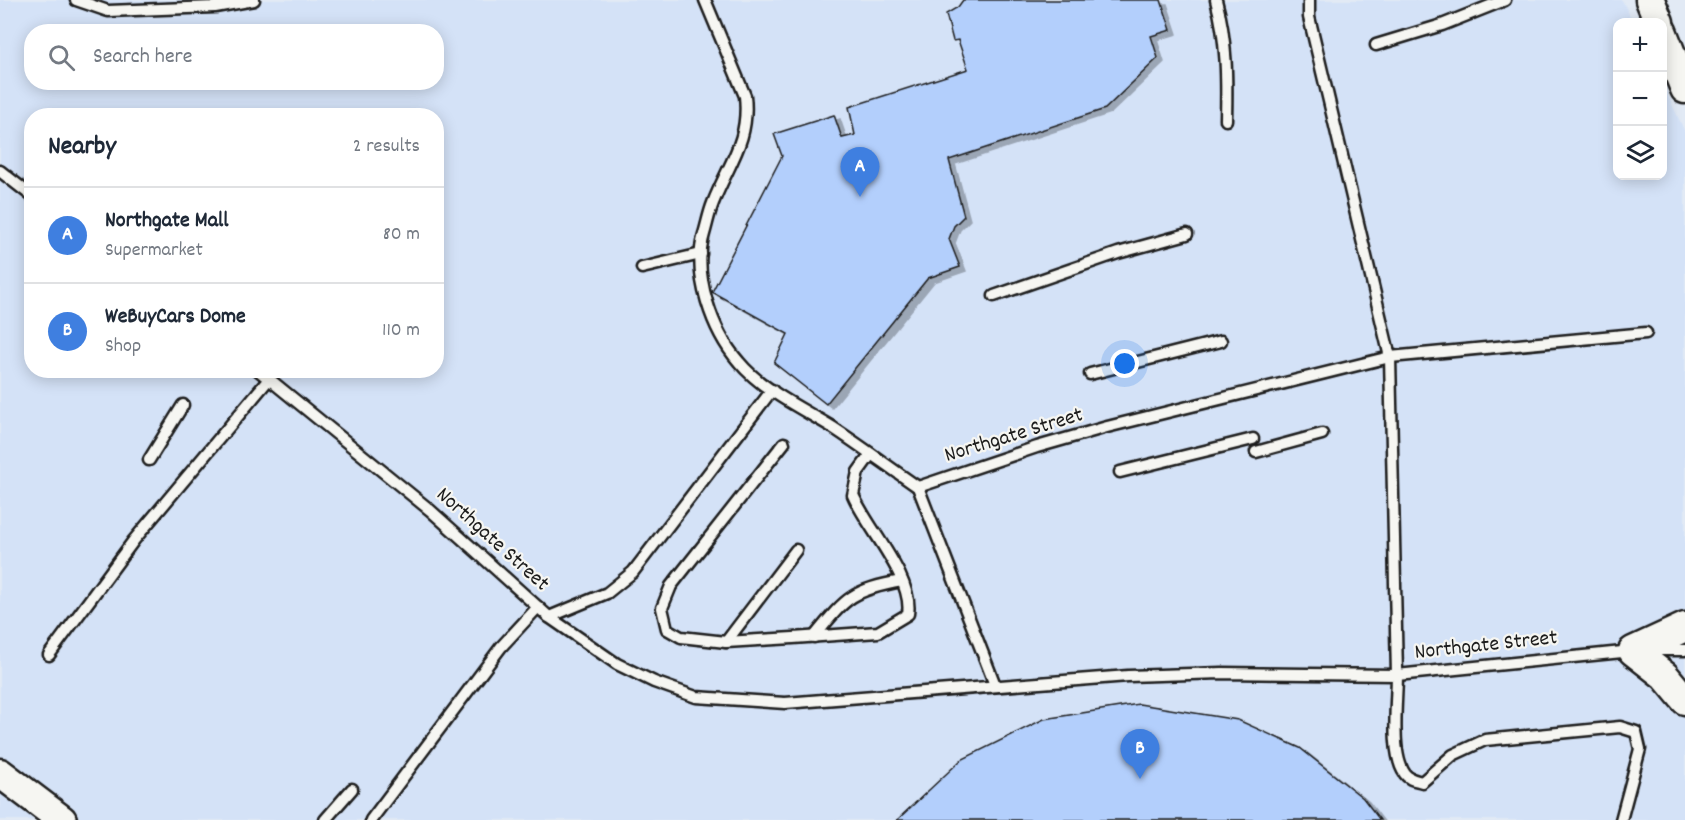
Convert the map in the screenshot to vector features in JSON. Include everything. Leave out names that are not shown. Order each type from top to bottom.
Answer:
[{"type":"street","points":[[1650,0],[1657,18]]},
{"type":"street","points":[[1667,44],[1685,89]]},
{"type":"street","points":[[1685,627],[1634,651],[1665,676],[1685,700]]},
{"type":"street","points":[[0,773],[62,820]]},
{"type":"lane","points":[[76,0],[108,11],[215,7],[254,0]]},
{"type":"lane","points":[[705,0],[741,86],[746,107],[744,134],[713,203],[701,243],[707,302],[726,345],[740,364],[772,390],[871,454],[918,488],[995,685]]},
{"type":"lane","points":[[1216,0],[1226,60],[1226,120]]},
{"type":"lane","points":[[1309,0],[1309,17],[1390,357],[1646,333]]},
{"type":"lane","points":[[1376,45],[1442,25],[1506,0]]},
{"type":"lane","points":[[0,171],[24,190]]},
{"type":"lane","points":[[994,296],[1118,253],[1187,234]]},
{"type":"lane","points":[[642,268],[701,254]]},
{"type":"lane","points":[[1090,374],[1221,341]]},
{"type":"lane","name":"Northgate Street","points":[[918,488],[1037,447],[1107,427],[1390,357],[1397,675],[1634,651],[1685,650]]},
{"type":"lane","points":[[49,655],[134,540],[269,379]]},
{"type":"lane","name":"Northgate Street","points":[[269,379],[430,510],[549,617],[608,593],[633,572],[772,390]]},
{"type":"lane","points":[[149,460],[183,405]]},
{"type":"lane","points":[[1256,452],[1322,435]]},
{"type":"lane","points":[[1120,472],[1253,439]]},
{"type":"lane","points":[[784,443],[671,586],[662,608],[667,629],[681,637],[726,642],[814,637],[878,632],[908,614],[910,602],[902,581],[853,495],[858,472],[871,454]]},
{"type":"lane","points":[[726,642],[796,550]]},
{"type":"lane","points":[[814,637],[844,601],[877,585],[902,581]]},
{"type":"lane","points":[[371,820],[494,656],[538,608]]},
{"type":"lane","points":[[549,617],[617,664],[654,682],[696,697],[785,704],[995,685],[1222,673],[1397,675],[1398,758],[1406,776],[1422,782],[1453,754],[1485,740],[1620,727],[1636,732],[1640,748],[1621,820]]},
{"type":"lane","points":[[325,820],[352,789]]},
{"type":"shaded area","points":[[0,0],[1622,0],[1631,18],[1613,18],[1613,180],[1667,180],[1667,94],[1685,132],[1685,820],[0,820]]},
{"type":"building","points":[[963,0],[1161,0],[1171,30],[1151,36],[1158,58],[1105,109],[949,160],[964,216],[954,226],[949,239],[960,267],[928,278],[826,404],[774,363],[788,334],[712,292],[782,156],[774,134],[834,115],[842,138],[855,135],[849,107],[968,69],[958,40],[953,41],[946,14],[958,7]]},
{"type":"building","points":[[1139,704],[1238,720],[1300,748],[1363,798],[1380,820],[897,820],[961,760],[1044,719]]},
{"type":"place","name":"Northgate Mall","points":[[860,197]]},
{"type":"place","name":"WeBuyCars Dome","points":[[1140,779]]}]
